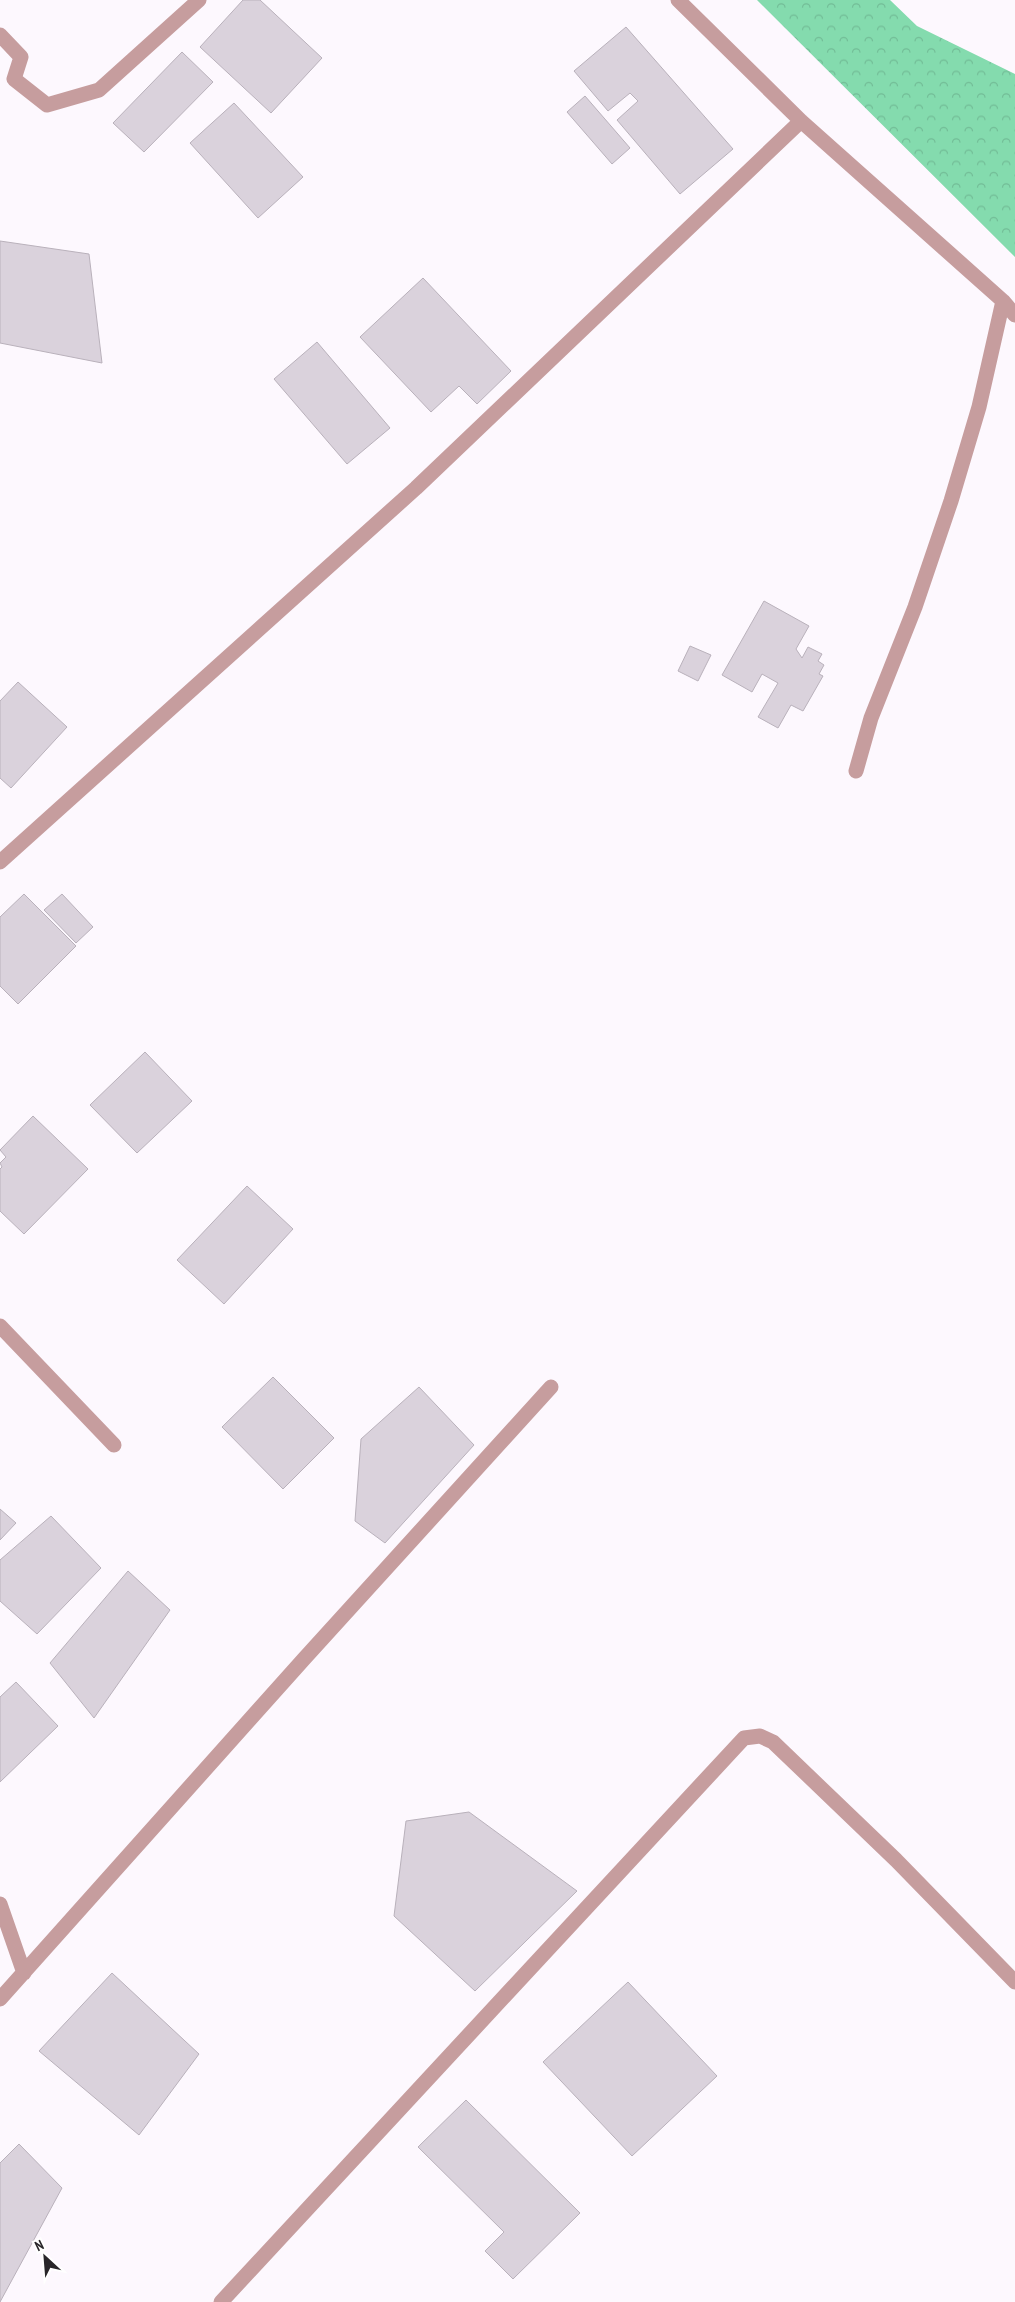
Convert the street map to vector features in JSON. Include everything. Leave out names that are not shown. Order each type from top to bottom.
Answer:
[{"type":"street","points":[[0,35],[21,57],[14,79],[47,105],[99,90],[199,0]]},
{"type":"street","points":[[678,0],[801,121],[1003,301],[1015,315]]},
{"type":"street","points":[[0,862],[416,488],[801,121]]},
{"type":"street","points":[[856,770],[871,718],[915,607],[951,501],[979,407],[1003,301]]},
{"type":"street","points":[[0,1326],[114,1445]]},
{"type":"street","points":[[0,1999],[302,1660],[551,1387]]},
{"type":"street","points":[[221,2302],[744,1738],[760,1736],[773,1742],[896,1860],[1015,1982]]},
{"type":"street","points":[[0,1904],[24,1972]]},
{"type":"green space","points":[[757,0],[890,0],[917,26],[1015,74],[1015,257]]},
{"type":"building","points":[[243,0],[260,0],[322,58],[271,113],[200,47]]},
{"type":"building","points":[[626,27],[733,149],[680,194],[617,120],[638,101],[630,93],[608,111],[574,71]]},
{"type":"building","points":[[182,52],[213,82],[144,152],[113,123]]},
{"type":"building","points":[[585,96],[630,148],[612,164],[567,112]]},
{"type":"building","points":[[234,103],[303,177],[258,218],[190,143]]},
{"type":"building","points":[[0,241],[89,254],[102,363],[0,343]]},
{"type":"building","points":[[423,278],[511,371],[477,404],[459,386],[431,412],[360,337]]},
{"type":"building","points":[[317,342],[390,428],[347,464],[274,379]]},
{"type":"building","points":[[764,601],[809,626],[796,649],[802,658],[808,647],[822,654],[818,661],[824,665],[819,674],[823,676],[803,711],[791,705],[778,728],[758,717],[778,683],[762,674],[752,692],[722,675]]},
{"type":"building","points":[[690,646],[711,655],[698,681],[678,671]]},
{"type":"building","points":[[18,682],[67,727],[11,788],[0,778],[0,701]]},
{"type":"building","points":[[24,894],[76,946],[18,1004],[0,986],[0,917]]},
{"type":"building","points":[[62,894],[93,927],[76,943],[44,910]]},
{"type":"building","points":[[145,1052],[192,1101],[137,1153],[90,1105]]},
{"type":"building","points":[[33,1116],[88,1169],[24,1234],[0,1211],[0,1169],[2,1167],[0,1163],[6,1157],[0,1150]]},
{"type":"building","points":[[247,1186],[293,1229],[224,1304],[177,1260]]},
{"type":"building","points":[[273,1377],[334,1438],[283,1489],[222,1427]]},
{"type":"building","points":[[419,1387],[474,1445],[385,1543],[355,1521],[361,1439]]},
{"type":"building","points":[[0,1509],[16,1523],[0,1540]]},
{"type":"building","points":[[51,1516],[101,1568],[37,1634],[0,1601],[0,1560]]},
{"type":"building","points":[[128,1571],[170,1610],[94,1718],[50,1663]]},
{"type":"building","points":[[16,1682],[58,1726],[0,1782],[0,1697]]},
{"type":"building","points":[[469,1812],[577,1891],[475,1991],[394,1916],[406,1821]]},
{"type":"building","points":[[112,1973],[199,2054],[139,2135],[39,2051]]},
{"type":"building","points":[[628,1982],[717,2076],[632,2156],[543,2062]]},
{"type":"building","points":[[466,2100],[580,2213],[513,2279],[485,2251],[504,2232],[418,2147]]},
{"type":"building","points":[[19,2144],[62,2188],[0,2302],[0,2163]]}]
